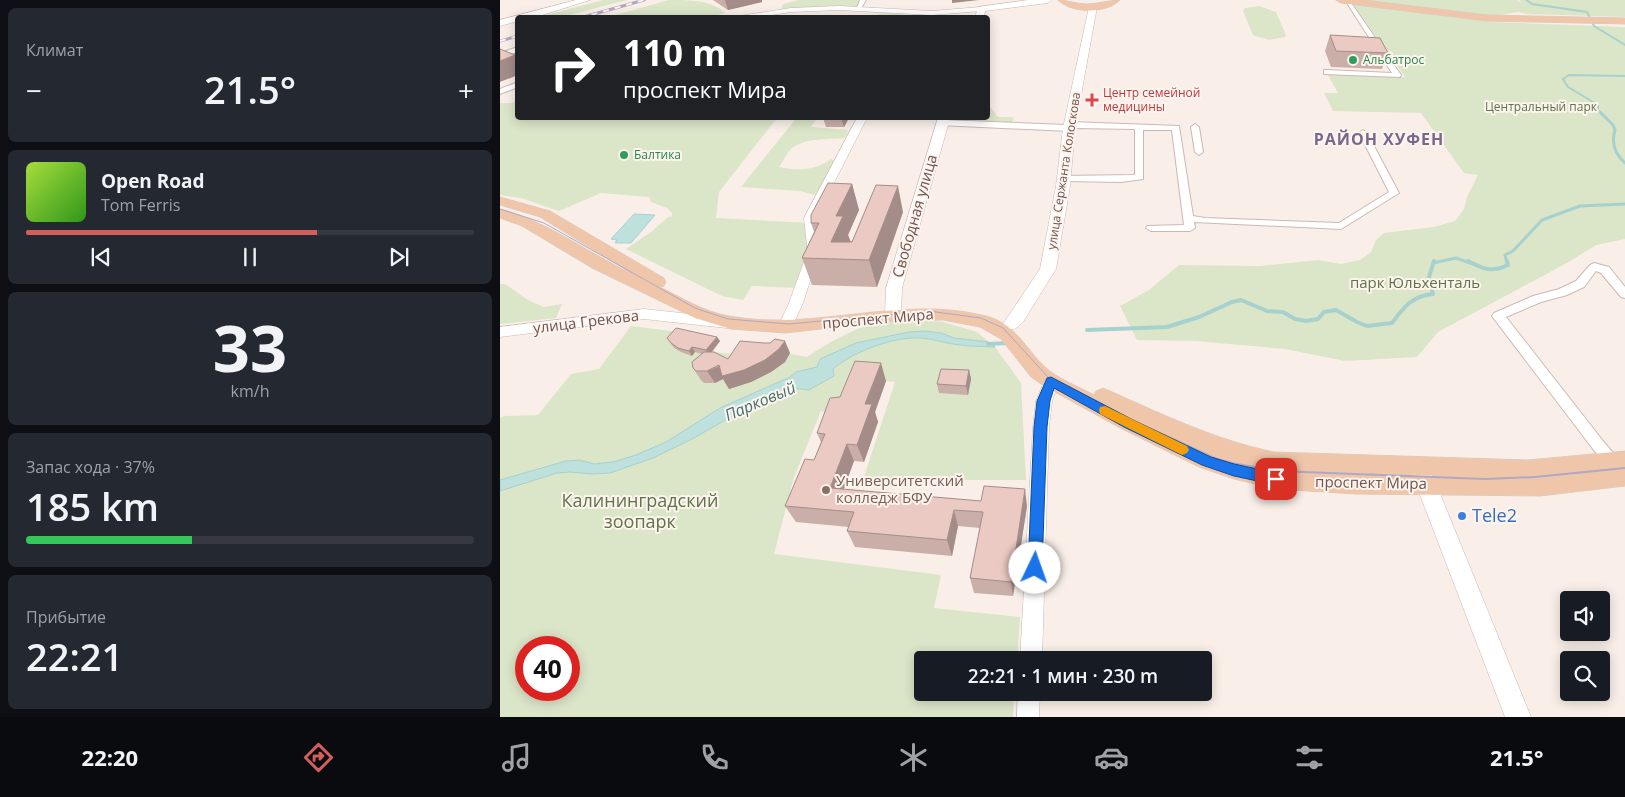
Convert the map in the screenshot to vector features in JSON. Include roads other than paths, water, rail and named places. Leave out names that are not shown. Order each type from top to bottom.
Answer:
[{"type":"main road","points":[[530,15],[586,0]]},
{"type":"main road","points":[[980,13],[1048,0]]},
{"type":"main road","points":[[1063,0],[1073,5],[1093,6],[1110,3],[1115,0]]},
{"type":"main road","points":[[1344,0],[1487,18],[1625,21]]},
{"type":"main road","name":"улица Сержанта Колоскова","points":[[1011,329],[1048,269],[1064,178],[1069,128],[1093,6]]},
{"type":"main road","points":[[500,23],[515,19]]},
{"type":"main road","name":"Свободная улица","points":[[893,311],[894,288],[943,120]]},
{"type":"main road","name":"проспект Мира","points":[[500,201],[545,214],[667,287],[696,300],[723,310],[787,321]]},
{"type":"main road","name":"проспект Мира","points":[[500,213],[527,223],[598,264],[696,312],[731,323],[787,321],[893,311],[943,314],[1011,329],[1045,373],[1057,374],[1186,435],[1246,456],[1540,486],[1621,466]]},
{"type":"main road","points":[[1422,474],[1518,717]]},
{"type":"street","points":[[858,9],[864,0]]},
{"type":"street","points":[[1327,72],[1397,75],[1344,0]]},
{"type":"street","points":[[753,15],[791,10],[858,9],[916,15],[980,13]]},
{"type":"street","points":[[500,55],[515,51]]},
{"type":"street","points":[[500,92],[515,85]]},
{"type":"street","points":[[787,321],[811,260],[813,245],[810,218],[861,120]]},
{"type":"street","points":[[943,120],[1069,128],[1139,130],[1176,128],[1190,228],[1151,228]]},
{"type":"street","points":[[1195,127],[1199,152]]},
{"type":"street","points":[[1064,178],[1121,180],[1140,177],[1139,130]]},
{"type":"street","points":[[1188,218],[1341,226],[1394,192],[1363,133]]},
{"type":"street","points":[[1621,466],[1598,445],[1498,316],[1537,299],[1563,292],[1580,284],[1594,267],[1600,267],[1605,270],[1625,294]]},
{"type":"street","name":"улица Грекова","points":[[500,332],[644,314],[731,323]]},
{"type":"street","points":[[1031,651],[1045,373]]},
{"type":"street","points":[[1028,717],[1029,701]]},
{"type":"water","points":[[634,214],[655,215],[631,243],[615,243],[617,240],[611,239]]},
{"type":"water","points":[[909,332],[941,333],[954,338],[989,342],[995,347],[964,346],[922,338],[900,339],[888,342],[863,351],[842,362],[833,369],[834,376],[809,390],[793,388],[784,397],[771,397],[752,405],[692,439],[653,458],[610,473],[557,473],[500,491],[500,480],[566,461],[580,460],[594,464],[613,462],[636,455],[666,442],[720,408],[790,377],[796,372],[817,367],[820,359],[856,343]]},
{"type":"waterway","name":"Парковый","points":[[1526,0],[1532,4],[1587,12],[1594,26],[1625,45]]},
{"type":"waterway","name":"Парковый","points":[[1625,76],[1569,75],[1563,79],[1568,87],[1598,105],[1598,110],[1613,125],[1615,130],[1613,139],[1615,148],[1625,163]]},
{"type":"waterway","name":"Парковый","points":[[1507,263],[1505,255],[1513,251],[1542,220],[1580,206],[1625,204]]},
{"type":"waterway","name":"Парковый","points":[[1433,263],[1456,258],[1470,263]]},
{"type":"waterway","name":"Парковый","points":[[1468,261],[1483,268],[1492,269],[1508,265],[1507,261]]},
{"type":"waterway","name":"Парковый","points":[[1087,330],[1167,327],[1199,317],[1232,302],[1241,300],[1267,311],[1283,312],[1295,319],[1306,321],[1318,319],[1324,312],[1336,310],[1367,326],[1392,323],[1409,303],[1419,297],[1433,294],[1429,277],[1433,263]]},
{"type":"waterway","name":"Парковый","points":[[988,344],[1008,343]]},
{"type":"tram line","points":[[500,209],[544,223],[695,308],[728,319],[789,324],[928,311],[981,318],[1003,328],[1048,377],[1133,420],[1218,459]]},
{"type":"tram line","points":[[1214,458],[1277,471],[1485,479],[1535,477],[1625,468]]},
{"type":"railway","points":[[591,15],[644,0]]},
{"type":"railway","points":[[500,41],[515,37]]},
{"type":"place","name":"Альбатрос","points":[[1353,60]]},
{"type":"place","name":"Центр семейной медицины","points":[[1092,100]]},
{"type":"place","name":"Балтика","points":[[624,155]]},
{"type":"place","name":"Университетский колледж БФУ","points":[[826,490]]},
{"type":"place","name":"Tele2","points":[[1462,516]]},
{"type":"district","name":"РАЙОН ХУФЕН","points":[[1379,139]]},
{"type":"park label","name":"Центральный парк","points":[[1541,107]]},
{"type":"park label","name":"парк Юльхенталь","points":[[1415,283]]},
{"type":"park label","name":"Калининградский зоопарк","points":[[640,511]]}]
